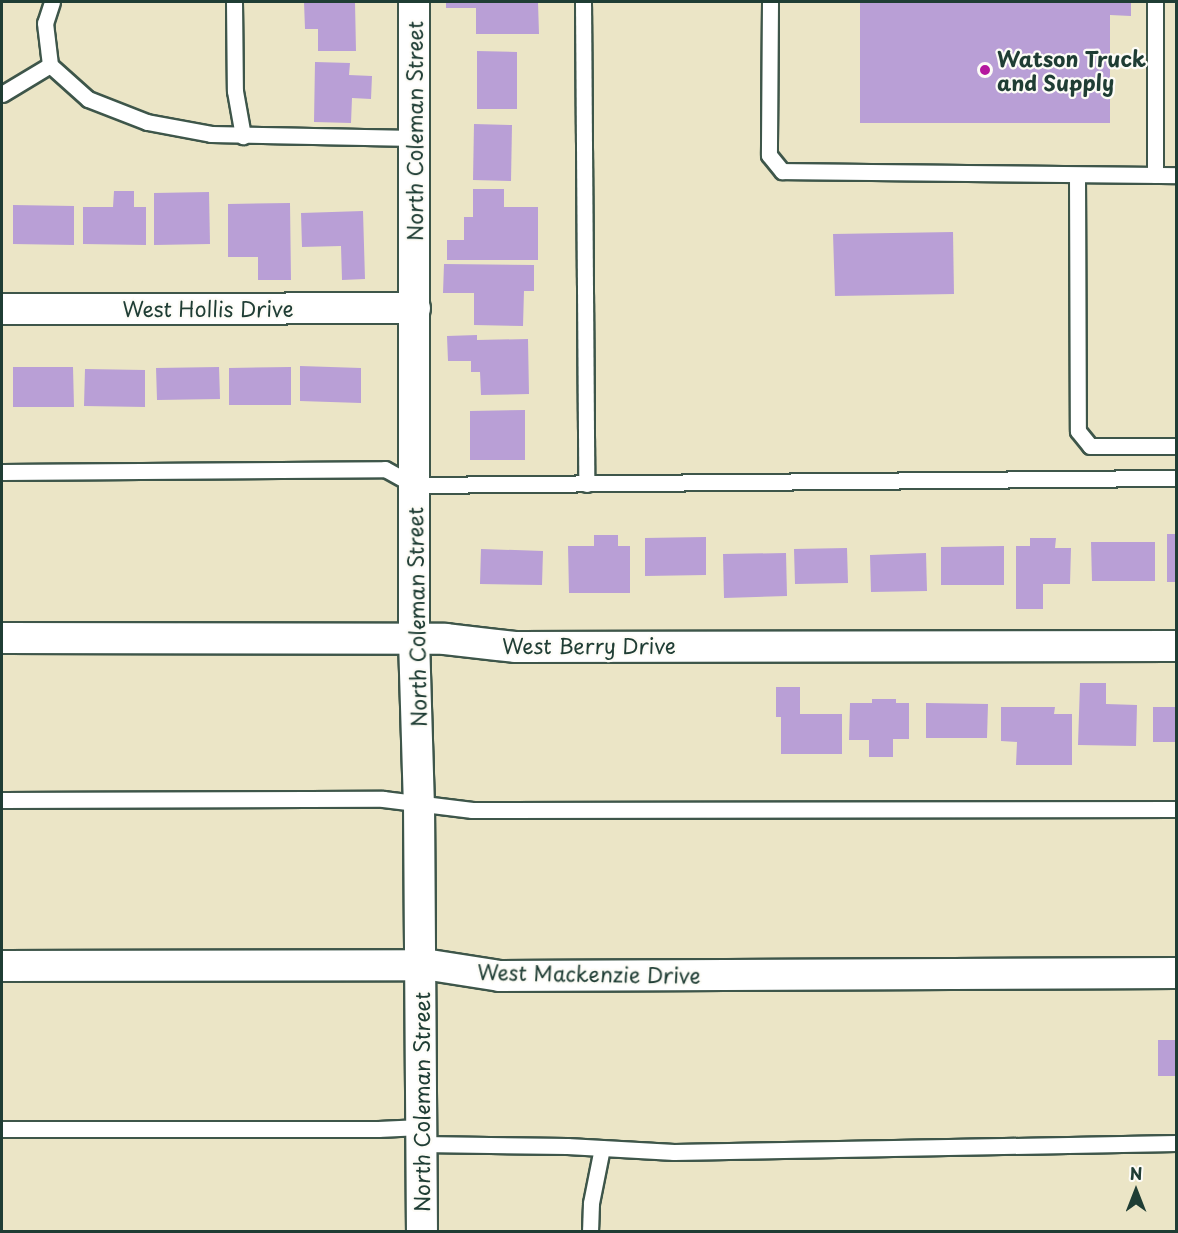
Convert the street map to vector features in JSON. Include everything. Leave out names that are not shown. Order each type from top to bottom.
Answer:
[{"type":"street","name":"North Coleman Street","points":[[414,2],[414,639],[419,804],[422,1232]]},
{"type":"street","name":"West Hollis Drive","points":[[2,309],[415,308]]},
{"type":"street","name":"West Berry Drive","points":[[2,638],[445,639],[515,647],[1176,646]]},
{"type":"street","name":"West Mackenzie Drive","points":[[2,966],[420,965],[500,976],[1176,973]]},
{"type":"lane","points":[[52,2],[45,23],[50,65],[88,99],[147,122],[211,134],[243,136],[415,138]]},
{"type":"lane","points":[[234,2],[235,91],[243,136]]},
{"type":"lane","points":[[583,2],[586,484]]},
{"type":"lane","points":[[770,2],[769,155],[782,171],[1176,175]]},
{"type":"lane","points":[[1155,2],[1155,175]]},
{"type":"lane","points":[[2,94],[50,65]]},
{"type":"lane","points":[[1077,175],[1078,431],[1090,446],[1176,446]]},
{"type":"lane","points":[[2,472],[385,469],[414,485],[1176,478]]},
{"type":"lane","points":[[2,800],[383,799],[484,810],[1176,809]]},
{"type":"lane","points":[[2,1129],[378,1130],[674,1152],[1176,1143]]},
{"type":"lane","points":[[590,1232],[591,1203],[602,1148]]},
{"type":"building","points":[[304,2],[355,2],[356,51],[318,51],[318,29],[305,29]]},
{"type":"building","points":[[446,2],[538,2],[539,34],[476,34],[476,8],[446,8]]},
{"type":"building","name":"Watson Truck and Supply","points":[[860,2],[1131,2],[1131,16],[1110,15],[1110,123],[860,123]]},
{"type":"building","points":[[477,51],[517,52],[517,109],[477,109]]},
{"type":"building","points":[[315,62],[350,63],[349,75],[372,76],[371,99],[352,98],[351,123],[314,122]]},
{"type":"building","points":[[474,124],[512,125],[511,181],[473,180]]},
{"type":"building","points":[[473,189],[504,189],[504,207],[538,207],[538,260],[447,260],[447,240],[464,240],[464,217],[473,217]]},
{"type":"building","points":[[114,191],[134,191],[134,207],[146,207],[146,245],[83,244],[83,207],[113,207]]},
{"type":"building","points":[[209,192],[210,244],[154,245],[154,193]]},
{"type":"building","points":[[290,203],[291,280],[258,280],[258,257],[228,257],[228,204]]},
{"type":"building","points":[[13,205],[74,206],[74,245],[13,244]]},
{"type":"building","points":[[363,211],[365,279],[342,280],[341,246],[302,247],[301,213]]},
{"type":"building","points":[[953,232],[954,294],[835,296],[833,234]]},
{"type":"building","points":[[444,264],[534,265],[534,291],[524,291],[523,326],[474,325],[474,293],[443,293]]},
{"type":"building","points":[[477,335],[477,340],[528,339],[529,394],[481,395],[480,372],[471,372],[471,361],[448,361],[447,336]]},
{"type":"building","points":[[300,366],[361,368],[361,403],[300,401]]},
{"type":"building","points":[[13,367],[73,367],[74,407],[13,407]]},
{"type":"building","points":[[219,367],[220,399],[157,400],[156,368]]},
{"type":"building","points":[[291,367],[291,405],[229,405],[229,368]]},
{"type":"building","points":[[85,369],[145,370],[145,407],[84,406]]},
{"type":"building","points":[[525,410],[525,460],[470,460],[470,411]]},
{"type":"building","points":[[1167,534],[1176,534],[1176,582],[1167,582]]},
{"type":"building","points":[[594,535],[618,535],[618,546],[630,546],[630,593],[569,593],[568,546],[594,546]]},
{"type":"building","points":[[706,537],[706,575],[645,576],[645,538]]},
{"type":"building","points":[[1030,538],[1056,538],[1055,548],[1071,548],[1070,584],[1043,584],[1043,609],[1016,609],[1016,546],[1030,546]]},
{"type":"building","points":[[1091,542],[1155,542],[1155,581],[1092,581]]},
{"type":"building","points":[[1004,546],[1004,585],[941,585],[941,547]]},
{"type":"building","points":[[847,548],[848,583],[795,584],[794,549]]},
{"type":"building","points":[[481,549],[543,551],[542,585],[480,584]]},
{"type":"building","points":[[786,553],[787,596],[724,598],[723,554]]},
{"type":"building","points":[[926,553],[927,591],[871,592],[870,555]]},
{"type":"building","points":[[1080,683],[1106,683],[1106,704],[1137,705],[1136,746],[1078,745]]},
{"type":"building","points":[[776,687],[800,687],[800,714],[842,714],[842,754],[781,754],[781,717],[776,717]]},
{"type":"building","points":[[872,699],[896,699],[896,703],[909,703],[909,739],[893,739],[893,757],[869,757],[869,740],[849,740],[850,703],[872,703]]},
{"type":"building","points":[[926,703],[988,704],[987,738],[926,738]]},
{"type":"building","points":[[1001,707],[1055,707],[1054,714],[1072,714],[1072,765],[1016,765],[1017,742],[1001,741]]},
{"type":"building","points":[[1153,707],[1176,707],[1176,742],[1153,742]]},
{"type":"building","points":[[1158,1040],[1176,1040],[1176,1076],[1158,1076]]},
{"type":"place","name":"Watson Truck and Supply","points":[[985,70]]}]
